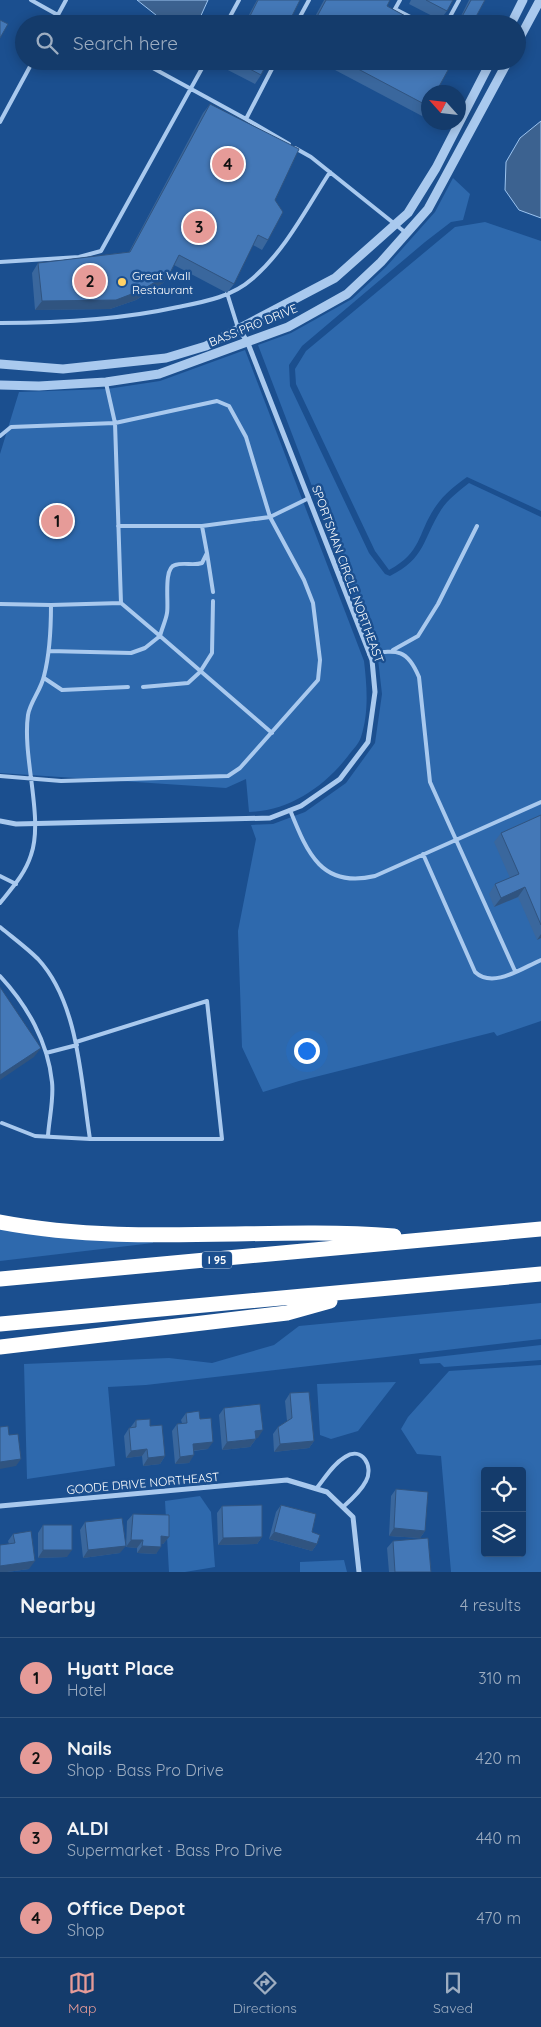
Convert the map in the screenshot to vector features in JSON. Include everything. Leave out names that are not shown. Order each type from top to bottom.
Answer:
[{"type":"highway","points":[[0,1222],[94,1233],[160,1236],[357,1233],[433,1239]]},
{"type":"highway","name":"I 95","points":[[0,1279],[541,1229]]},
{"type":"highway","points":[[0,1324],[541,1274]]},
{"type":"highway","points":[[0,1347],[29,1342],[287,1313],[370,1290]]},
{"type":"street","points":[[516,15],[523,0]]},
{"type":"street","points":[[526,26],[540,0]]},
{"type":"street","name":"BASS PRO DRIVE","points":[[0,364],[63,369],[166,358],[206,346],[335,278],[408,212],[436,168],[487,70]]},
{"type":"street","name":"BASS PRO DRIVE","points":[[0,385],[39,386],[106,382],[159,374],[288,327],[347,294],[381,262],[428,208],[503,70]]},
{"type":"street","name":"SPORTSMAN CIRCLE NORTHEAST","points":[[0,821],[16,824],[270,818],[301,806],[340,779],[368,742],[375,692],[369,654],[247,341],[238,328]]},
{"type":"street","name":"GOODE DRIVE NORTHEAST","points":[[0,1506],[287,1480],[316,1489]]},
{"type":"street","points":[[316,1489],[327,1492],[353,1517],[359,1572]]},
{"type":"lane","points":[[31,0],[58,15],[66,0]]},
{"type":"lane","points":[[231,15],[239,0]]},
{"type":"lane","points":[[301,15],[309,0]]},
{"type":"lane","points":[[400,0],[395,9],[407,15]]},
{"type":"lane","points":[[451,15],[459,0]]},
{"type":"lane","points":[[0,122],[28,70]]},
{"type":"lane","points":[[156,70],[311,157],[406,234]]},
{"type":"lane","points":[[0,262],[79,258],[101,252],[201,70]]},
{"type":"lane","points":[[246,119],[271,70]]},
{"type":"lane","points":[[0,323],[66,323],[141,315],[214,300],[250,281],[274,259],[330,172]]},
{"type":"lane","points":[[227,293],[238,328]]},
{"type":"lane","points":[[106,382],[115,423],[121,603]]},
{"type":"lane","points":[[0,436],[11,427],[115,423],[217,401],[229,406],[246,438],[270,517],[304,580],[313,603],[320,660],[318,680],[240,768],[228,776],[167,780],[31,780],[0,776]]},
{"type":"lane","points":[[118,526],[202,526],[270,517],[309,498]]},
{"type":"lane","points":[[202,526],[213,592]]},
{"type":"lane","points":[[369,654],[393,650],[418,636],[438,604],[477,526]]},
{"type":"lane","points":[[49,651],[131,653],[145,648],[160,636],[167,613],[167,578],[171,568],[175,564],[195,565],[202,563],[207,553]]},
{"type":"lane","points":[[143,687],[188,683],[200,672],[212,653],[213,601]]},
{"type":"lane","points":[[0,604],[121,603],[272,733]]},
{"type":"lane","points":[[0,903],[16,884],[32,854],[35,823],[26,747],[28,713],[44,678],[49,651],[51,605]]},
{"type":"lane","points":[[393,650],[405,654],[414,664],[419,677],[430,782],[515,971]]},
{"type":"lane","points":[[44,678],[62,690],[128,688]]},
{"type":"lane","points":[[290,810],[307,850],[314,860],[337,876],[360,880],[375,876],[541,802]]},
{"type":"lane","points":[[423,854],[475,972],[486,980],[494,980],[541,960]]},
{"type":"lane","points":[[0,876],[16,884]]},
{"type":"lane","points":[[0,927],[39,960],[61,994],[76,1044],[90,1138]]},
{"type":"lane","points":[[0,976],[29,1014],[46,1053],[52,1083],[48,1136]]},
{"type":"lane","points":[[2,1123],[35,1136],[222,1139],[207,1001],[46,1053]]},
{"type":"lane","points":[[316,1489],[336,1463],[346,1456],[355,1454],[363,1457],[368,1462],[370,1471],[366,1482],[343,1508]]},
{"type":"shaded area","points":[[137,0],[208,0],[201,15],[156,15]]},
{"type":"shaded area","points":[[541,121],[541,218],[519,210],[505,190],[506,162],[520,138]]},
{"type":"shaded area","points":[[453,178],[470,194],[463,220],[451,222],[425,242],[302,346],[289,365],[290,386],[369,553],[385,574],[390,576],[402,569],[417,555],[444,506],[469,483],[541,517],[541,1021],[497,1036],[494,1032],[299,1081],[263,1092],[242,1047],[238,931],[256,839],[251,825],[273,824],[305,812],[346,783],[375,743],[382,694],[378,659],[258,345],[291,333],[352,299],[386,267],[435,212]]},
{"type":"shaded area","points":[[485,222],[541,241],[541,511],[467,477],[450,490],[439,502],[414,549],[400,563],[389,570],[375,551],[296,384],[295,369],[306,351],[455,227]]},
{"type":"shaded area","points":[[245,350],[364,661],[366,709],[364,728],[359,742],[328,778],[317,787],[292,802],[264,811],[249,812],[246,779],[226,788],[0,773],[0,454],[19,392],[107,389],[160,381]]},
{"type":"shaded area","points":[[0,1226],[153,1240],[153,1243],[0,1261]]},
{"type":"shaded area","points":[[541,1303],[541,1339],[146,1385],[108,1387],[115,1466],[27,1479],[24,1364],[169,1358],[212,1363],[274,1345],[299,1326]]},
{"type":"shaded area","points":[[541,1345],[541,1360],[444,1367],[440,1363],[420,1364],[419,1359]]},
{"type":"shaded area","points":[[541,1365],[541,1572],[451,1572],[441,1456],[417,1454],[401,1429],[408,1417],[449,1371]]},
{"type":"shaded area","points":[[396,1382],[358,1431],[331,1439],[320,1435],[317,1384]]},
{"type":"shaded area","points":[[200,1496],[211,1512],[215,1567],[185,1572],[169,1572],[165,1501]]},
{"type":"shaded area","points":[[344,1560],[347,1572],[300,1572],[300,1562]]},
{"type":"building","points":[[258,0],[300,0],[292,15],[250,15]]},
{"type":"building","points":[[326,0],[390,0],[387,6],[404,15],[318,15]]},
{"type":"building","points":[[426,0],[453,0],[447,11]]},
{"type":"building","points":[[471,0],[485,0],[477,15],[463,15]]},
{"type":"building","points":[[0,20],[8,24],[0,38]]},
{"type":"building","points":[[252,70],[264,70],[261,75]]},
{"type":"building","points":[[360,70],[448,70],[440,85],[421,85],[421,102]]},
{"type":"building","points":[[210,104],[299,149],[275,200],[283,212],[268,240],[258,235],[234,284],[179,255],[170,273],[142,290],[116,300],[42,301],[38,263],[130,252]]},
{"type":"building","points":[[541,815],[541,925],[525,887],[501,898],[495,884],[519,874],[501,833]]},
{"type":"building","points":[[0,987],[41,1048],[0,1075]]},
{"type":"building","points":[[309,1392],[314,1441],[280,1444],[278,1427],[292,1418],[290,1393]]},
{"type":"building","points":[[260,1404],[263,1430],[255,1431],[256,1439],[227,1442],[224,1408]]},
{"type":"building","points":[[199,1411],[200,1419],[211,1418],[213,1442],[193,1444],[194,1455],[180,1457],[177,1424],[187,1423],[186,1413]]},
{"type":"building","points":[[150,1419],[150,1426],[162,1425],[165,1456],[148,1458],[147,1449],[131,1451],[129,1428],[136,1427],[136,1420]]},
{"type":"building","points":[[8,1426],[9,1435],[18,1434],[21,1459],[0,1462],[0,1427]]},
{"type":"building","points":[[396,1489],[428,1492],[425,1531],[394,1528]]},
{"type":"building","points":[[262,1505],[262,1537],[223,1538],[222,1506]]},
{"type":"building","points":[[281,1505],[316,1514],[312,1532],[320,1535],[317,1544],[274,1532]]},
{"type":"building","points":[[133,1514],[169,1515],[169,1537],[161,1536],[161,1547],[142,1546],[143,1540],[131,1540]]},
{"type":"building","points":[[122,1518],[126,1546],[88,1550],[85,1522]]},
{"type":"building","points":[[43,1525],[72,1525],[72,1550],[43,1550]]},
{"type":"building","points":[[31,1531],[35,1561],[0,1566],[0,1545],[15,1543],[13,1534]]},
{"type":"building","points":[[428,1538],[431,1572],[395,1572],[393,1541]]},
{"type":"place","name":"Office Depot","points":[[228,164]]},
{"type":"place","name":"ALDI","points":[[199,227]]},
{"type":"place","name":"Nails","points":[[90,281]]},
{"type":"place","name":"Great Wall Restaurant","points":[[122,282]]},
{"type":"place","name":"Hyatt Place","points":[[57,521]]}]
